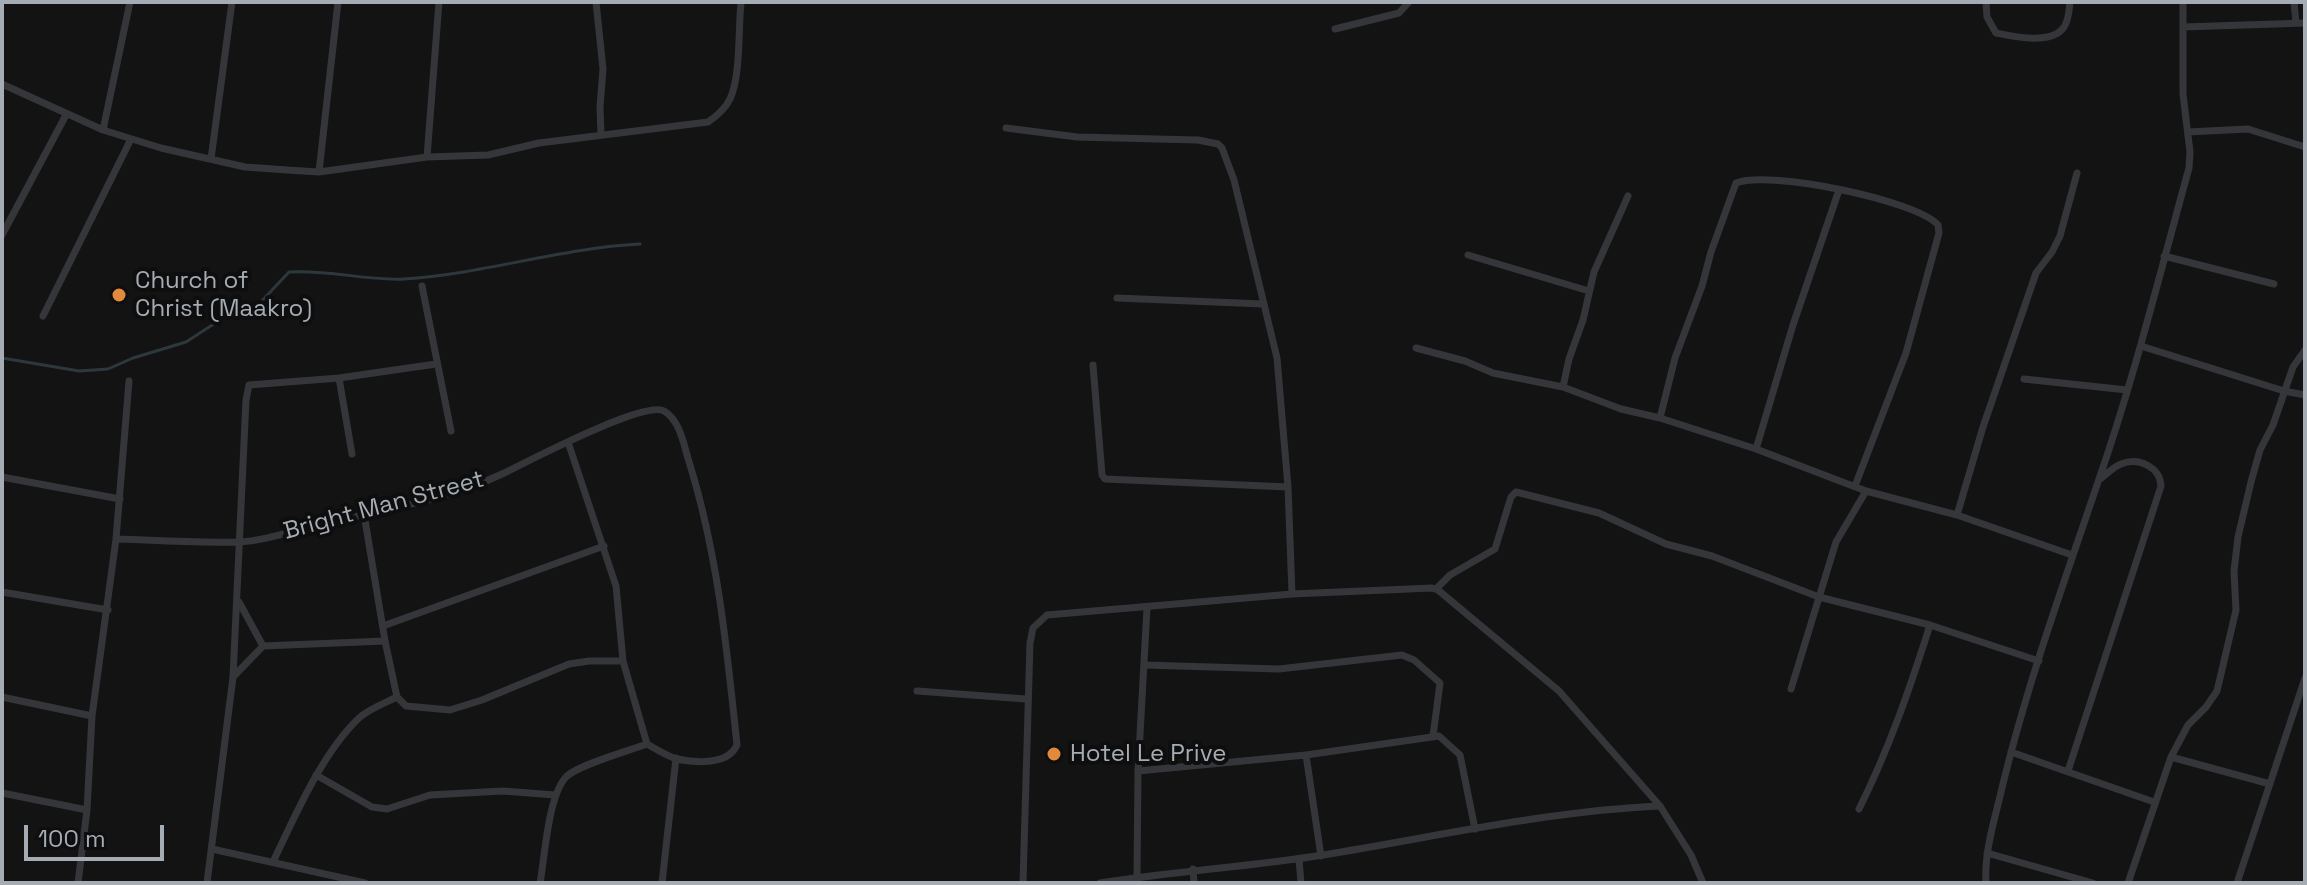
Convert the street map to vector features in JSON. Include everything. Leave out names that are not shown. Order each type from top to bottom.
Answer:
[{"type":"street","points":[[103,130],[130,2]]},
{"type":"street","points":[[211,159],[232,2]]},
{"type":"street","points":[[319,172],[338,2]]},
{"type":"street","points":[[427,157],[439,2]]},
{"type":"street","points":[[596,2],[603,69],[601,135]]},
{"type":"street","points":[[1335,29],[1399,13],[1409,2]]},
{"type":"street","points":[[1986,2],[1987,17],[1996,33],[2038,38],[2053,36],[2063,29],[2070,2]]},
{"type":"street","points":[[1986,883],[1987,853],[2011,752],[2141,346],[2189,168],[2183,94],[2183,2]]},
{"type":"street","points":[[2183,27],[2300,23],[2294,2]]},
{"type":"street","points":[[2,84],[103,130],[245,167],[319,172],[427,157],[488,155],[539,143],[708,122],[729,101],[734,86],[741,3]]},
{"type":"street","points":[[2,235],[66,115]]},
{"type":"street","points":[[1006,128],[1077,137],[1198,140],[1218,144],[1226,155],[1277,358],[1288,487],[1292,594]]},
{"type":"street","points":[[2188,132],[2248,129],[2305,147]]},
{"type":"street","points":[[43,316],[131,139]]},
{"type":"street","points":[[1957,515],[1983,427],[2036,273],[2060,236],[2077,173]]},
{"type":"street","points":[[1660,418],[1675,358],[1736,183],[1754,180],[1797,182],[1922,213],[1938,225],[1939,233],[1906,353],[1855,486]]},
{"type":"street","points":[[1756,449],[1793,325],[1839,190]]},
{"type":"street","points":[[1563,387],[1599,259],[1628,196]]},
{"type":"street","points":[[1468,255],[1589,291]]},
{"type":"street","points":[[2164,256],[2274,284]]},
{"type":"street","points":[[422,286],[451,431]]},
{"type":"street","points":[[1117,298],[1263,304]]},
{"type":"street","points":[[2141,346],[2305,395]]},
{"type":"street","points":[[1416,348],[1465,361],[1493,373],[1563,387],[1621,409],[1660,418],[1756,449],[1866,491],[1957,515],[2072,555]]},
{"type":"street","points":[[2128,883],[2171,757],[2193,717],[2206,707],[2217,691],[2236,610],[2234,571],[2238,537],[2260,450],[2273,425],[2293,367],[2305,350]]},
{"type":"street","points":[[207,883],[233,677],[249,385],[339,378],[436,364]]},
{"type":"street","points":[[1093,365],[1102,475],[1105,479],[1288,487]]},
{"type":"street","points":[[339,378],[352,454]]},
{"type":"street","points":[[2024,379],[2127,390]]},
{"type":"street","points":[[78,883],[87,810],[92,716],[116,539],[129,381]]},
{"type":"street","name":"Bright Man Street","points":[[116,539],[241,542],[442,496],[496,477],[638,412],[664,411],[678,426],[705,515],[719,585],[737,745],[733,755],[723,760],[676,758]]},
{"type":"street","points":[[568,442],[616,586],[623,661],[647,744]]},
{"type":"street","points":[[2068,771],[2161,486],[2155,469],[2132,462],[2114,468],[2099,481]]},
{"type":"street","points":[[2,477],[120,499]]},
{"type":"street","points":[[1791,689],[1836,542],[1866,491]]},
{"type":"street","points":[[1436,589],[1450,575],[1495,549],[1511,497],[1516,492],[1599,513],[1666,544],[1712,556],[1819,597],[1930,625],[2039,661]]},
{"type":"street","points":[[364,514],[397,697],[406,706],[450,710],[569,664],[623,661]]},
{"type":"street","points":[[383,626],[604,546]]},
{"type":"street","points":[[1023,883],[1026,699],[1030,643],[1038,621],[1047,615],[1292,594],[1436,589],[1510,647],[1559,691],[1660,806],[1691,855],[1703,883]]},
{"type":"street","points":[[2,592],[108,610]]},
{"type":"street","points":[[237,599],[263,646]]},
{"type":"street","points":[[1137,877],[1138,771],[1147,608]]},
{"type":"street","points":[[1859,809],[1883,761],[1906,702],[1930,625]]},
{"type":"street","points":[[233,677],[263,646],[385,641]]},
{"type":"street","points":[[1144,665],[1279,669],[1402,655],[1414,660],[1440,683],[1433,736]]},
{"type":"street","points":[[2237,883],[2305,678]]},
{"type":"street","points":[[917,691],[1026,699]]},
{"type":"street","points":[[2,697],[92,716]]},
{"type":"street","points":[[273,862],[316,775],[360,716],[397,697]]},
{"type":"street","points":[[1138,771],[1306,755],[1433,736],[1446,741],[1460,755],[1475,829]]},
{"type":"street","points":[[540,883],[555,795],[570,774],[647,744],[676,758],[662,883]]},
{"type":"street","points":[[2011,752],[2154,802]]},
{"type":"street","points":[[1306,755],[1321,856]]},
{"type":"street","points":[[2171,757],[2270,784]]},
{"type":"street","points":[[316,775],[372,807],[387,809],[430,795],[503,791],[555,795]]},
{"type":"street","points":[[2,793],[87,810]]},
{"type":"street","points":[[1100,883],[1193,869],[1321,856],[1475,829],[1623,808],[1660,806]]},
{"type":"street","points":[[212,849],[365,883]]},
{"type":"street","points":[[1987,853],[2093,883]]},
{"type":"street","points":[[1299,859],[1301,883]]},
{"type":"street","points":[[1193,869],[1194,883]]},
{"type":"waterway","points":[[2,358],[79,371],[108,369],[186,342],[223,318],[258,305],[289,272],[404,279],[463,272],[581,250],[640,244]]},
{"type":"place","name":"Church of Christ (Maakro)","points":[[119,295]]},
{"type":"place","name":"Hotel Le Prive","points":[[1054,754]]}]
